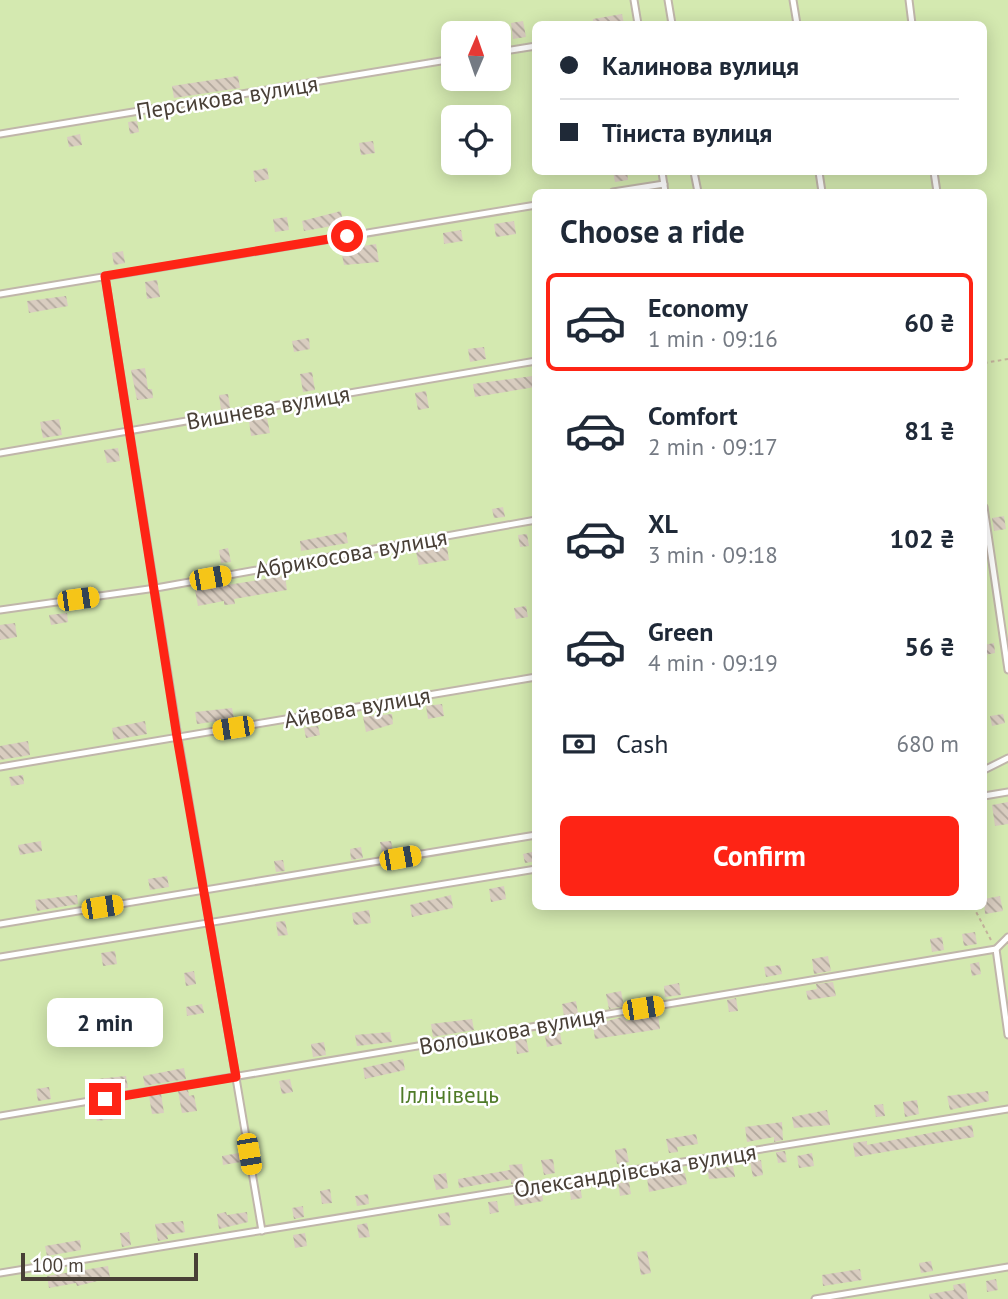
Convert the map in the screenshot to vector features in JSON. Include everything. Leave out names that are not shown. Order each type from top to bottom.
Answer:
[{"type":"lane","points":[[634,0],[638,21]]},
{"type":"lane","points":[[668,0],[672,21]]},
{"type":"lane","points":[[793,0],[796,21]]},
{"type":"lane","points":[[909,0],[912,21]]},
{"type":"lane","points":[[511,50],[532,47]]},
{"type":"lane","name":"Персикова вулиця","points":[[0,134],[441,61]]},
{"type":"lane","points":[[662,175],[665,189]]},
{"type":"lane","points":[[632,189],[664,184]]},
{"type":"lane","points":[[0,294],[532,206]]},
{"type":"lane","points":[[105,276],[156,588],[177,737],[262,1231]]},
{"type":"lane","name":"Вишнева вулиця","points":[[0,453],[532,362]]},
{"type":"lane","name":"Абрикосова вулиця","points":[[0,610],[156,588],[532,521]]},
{"type":"lane","points":[[987,527],[1008,670]]},
{"type":"lane","name":"Айвова вулиця","points":[[0,767],[532,678]]},
{"type":"lane","points":[[987,768],[1008,758]]},
{"type":"lane","points":[[987,796],[1008,792]]},
{"type":"lane","points":[[0,924],[532,836]]},
{"type":"lane","points":[[0,957],[532,870]]},
{"type":"lane","points":[[1008,937],[996,949],[1008,1035]]},
{"type":"lane","name":"Волошкова вулиця","points":[[0,1116],[996,949]]},
{"type":"lane","name":"Олександрівська вулиця","points":[[0,1273],[1008,1109]]},
{"type":"lane","points":[[815,1299],[1008,1267]]},
{"type":"path","points":[[987,362],[1008,359]]},
{"type":"path","points":[[975,910],[996,949]]},
{"type":"green space","name":"Іллічівець","points":[[0,0],[1008,0],[1008,1299],[0,1299]]},
{"type":"building","points":[[622,14],[623,21],[593,21]]},
{"type":"building","points":[[523,21],[526,37],[513,39],[511,23]]},
{"type":"building","points":[[238,76],[240,88],[174,98],[172,86]]},
{"type":"building","points":[[137,121],[139,132],[130,134],[128,122]]},
{"type":"building","points":[[80,134],[82,145],[69,147],[67,137]]},
{"type":"building","points":[[373,141],[375,153],[361,155],[359,143]]},
{"type":"building","points":[[267,168],[269,179],[255,182],[253,171]]},
{"type":"building","points":[[614,175],[627,175],[628,180],[615,182]]},
{"type":"building","points":[[341,211],[343,224],[304,231],[302,221]]},
{"type":"building","points":[[287,217],[289,230],[275,232],[273,219]]},
{"type":"building","points":[[514,221],[516,234],[496,237],[494,224]]},
{"type":"building","points":[[461,230],[463,241],[444,244],[443,233]]},
{"type":"building","points":[[376,244],[379,262],[344,265],[341,249]]},
{"type":"building","points":[[123,251],[125,263],[114,265],[112,253]]},
{"type":"building","points":[[157,280],[160,297],[147,299],[145,282]]},
{"type":"building","points":[[66,296],[68,306],[29,313],[27,301]]},
{"type":"building","points":[[309,338],[310,349],[294,352],[292,341]]},
{"type":"building","points":[[484,347],[486,359],[470,362],[468,349]]},
{"type":"building","points":[[145,368],[148,389],[152,389],[153,398],[137,400],[131,370]]},
{"type":"building","points":[[312,372],[315,390],[303,392],[300,374]]},
{"type":"building","points":[[532,376],[532,388],[475,397],[473,384]]},
{"type":"building","points":[[426,391],[429,408],[418,410],[415,393]]},
{"type":"building","points":[[228,394],[230,408],[221,410],[219,395]]},
{"type":"building","points":[[267,418],[270,433],[251,436],[249,421]]},
{"type":"building","points":[[59,419],[62,435],[43,438],[40,422]]},
{"type":"building","points":[[118,448],[120,461],[107,463],[104,450]]},
{"type":"building","points":[[503,507],[505,517],[494,518],[492,509]]},
{"type":"building","points":[[1004,516],[1006,529],[994,531],[992,518]]},
{"type":"building","points":[[346,532],[348,543],[301,551],[300,541]]},
{"type":"building","points":[[527,534],[529,546],[520,547],[518,535]]},
{"type":"building","points":[[447,547],[449,560],[419,565],[416,552]]},
{"type":"building","points":[[228,548],[231,562],[221,563],[219,550]]},
{"type":"building","points":[[285,576],[287,590],[234,599],[235,604],[224,605],[224,601],[198,606],[195,590]]},
{"type":"building","points":[[526,606],[528,617],[516,619],[514,608]]},
{"type":"building","points":[[67,613],[68,622],[51,625],[49,615]]},
{"type":"building","points":[[15,623],[17,637],[0,640],[0,625]]},
{"type":"building","points":[[994,643],[995,653],[987,655],[987,644]]},
{"type":"building","points":[[442,704],[444,716],[428,719],[426,706]]},
{"type":"building","points":[[232,708],[234,719],[197,724],[195,712]]},
{"type":"building","points":[[392,714],[393,724],[366,732],[363,717]]},
{"type":"building","points":[[1003,714],[1005,723],[992,726],[990,716]]},
{"type":"building","points":[[145,721],[147,734],[114,740],[112,728]]},
{"type":"building","points":[[318,726],[320,735],[306,738],[304,728]]},
{"type":"building","points":[[28,741],[30,755],[0,760],[0,746]]},
{"type":"building","points":[[23,775],[24,784],[11,786],[9,777]]},
{"type":"building","points":[[1008,802],[1008,824],[995,826],[992,805]]},
{"type":"building","points":[[41,841],[42,851],[20,855],[18,845]]},
{"type":"building","points":[[391,841],[393,852],[382,854],[380,842]]},
{"type":"building","points":[[361,847],[363,858],[351,860],[350,849]]},
{"type":"building","points":[[532,852],[532,862],[525,863],[523,854]]},
{"type":"building","points":[[283,860],[285,871],[276,872],[274,861]]},
{"type":"building","points":[[167,876],[169,887],[150,890],[148,879]]},
{"type":"building","points":[[504,886],[506,899],[491,902],[489,889]]},
{"type":"building","points":[[77,895],[78,904],[37,911],[35,900]]},
{"type":"building","points":[[451,895],[453,908],[412,917],[410,905]]},
{"type":"building","points":[[1000,896],[1003,911],[985,914],[987,898]]},
{"type":"building","points":[[369,910],[371,923],[354,925],[352,913]]},
{"type":"building","points":[[285,921],[288,935],[278,936],[276,922]]},
{"type":"building","points":[[975,932],[977,944],[964,946],[962,934]]},
{"type":"building","points":[[942,937],[944,950],[932,952],[930,939]]},
{"type":"building","points":[[115,951],[117,964],[103,966],[101,953]]},
{"type":"building","points":[[828,956],[831,971],[814,974],[812,959]]},
{"type":"building","points":[[979,962],[981,974],[972,976],[970,964]]},
{"type":"building","points":[[780,965],[782,974],[766,977],[764,967]]},
{"type":"building","points":[[194,971],[196,984],[186,986],[184,973]]},
{"type":"building","points":[[833,982],[836,996],[808,1000],[806,991],[817,989],[816,984]]},
{"type":"building","points":[[679,983],[681,995],[665,997],[664,986]]},
{"type":"building","points":[[621,991],[624,1006],[609,1009],[606,994]]},
{"type":"building","points":[[736,998],[738,1011],[729,1012],[727,1000]]},
{"type":"building","points":[[576,1001],[578,1014],[564,1016],[562,1004]]},
{"type":"building","points":[[202,1004],[204,1013],[187,1016],[186,1007]]},
{"type":"building","points":[[658,1015],[660,1029],[595,1039],[593,1025],[625,1016],[626,1021]]},
{"type":"building","points":[[472,1019],[474,1030],[433,1037],[431,1024]]},
{"type":"building","points":[[390,1032],[392,1042],[357,1046],[355,1035]]},
{"type":"building","points":[[560,1033],[562,1044],[547,1047],[545,1036]]},
{"type":"building","points":[[526,1038],[529,1052],[517,1054],[515,1040]]},
{"type":"building","points":[[324,1042],[326,1055],[313,1057],[311,1044]]},
{"type":"building","points":[[403,1059],[405,1070],[365,1079],[363,1068]]},
{"type":"building","points":[[184,1068],[186,1079],[145,1086],[143,1076]]},
{"type":"building","points":[[126,1076],[128,1088],[99,1091],[97,1079]]},
{"type":"building","points":[[290,1079],[293,1092],[282,1094],[279,1081]]},
{"type":"building","points":[[49,1087],[51,1099],[38,1101],[36,1089]]},
{"type":"building","points":[[188,1090],[189,1096],[194,1095],[197,1111],[182,1113],[178,1091]]},
{"type":"building","points":[[988,1091],[989,1101],[950,1110],[947,1096]]},
{"type":"building","points":[[161,1094],[164,1113],[152,1114],[149,1096]]},
{"type":"building","points":[[917,1100],[919,1114],[905,1117],[903,1102]]},
{"type":"building","points":[[883,1104],[885,1116],[876,1117],[874,1105]]},
{"type":"building","points":[[111,1110],[113,1119],[97,1121],[95,1112]]},
{"type":"building","points":[[827,1110],[830,1125],[794,1128],[792,1117]]},
{"type":"building","points":[[782,1122],[783,1140],[774,1142],[774,1137],[747,1142],[745,1127]]},
{"type":"building","points":[[972,1125],[974,1137],[855,1157],[853,1143],[867,1141],[867,1145]]},
{"type":"building","points":[[696,1134],[698,1144],[677,1147],[678,1152],[669,1153],[666,1139]]},
{"type":"building","points":[[626,1148],[629,1162],[617,1164],[615,1150]]},
{"type":"building","points":[[785,1151],[787,1162],[778,1163],[776,1152]]},
{"type":"building","points":[[239,1153],[241,1162],[223,1165],[222,1156]]},
{"type":"building","points":[[812,1153],[814,1166],[799,1168],[797,1156]]},
{"type":"building","points":[[553,1159],[555,1173],[544,1175],[541,1160]]},
{"type":"building","points":[[761,1160],[763,1175],[753,1177],[750,1162]]},
{"type":"building","points":[[522,1164],[525,1182],[511,1184],[511,1179],[459,1188],[458,1179],[510,1170],[509,1165]]},
{"type":"building","points":[[716,1166],[716,1169],[733,1166],[735,1177],[709,1179],[707,1167]]},
{"type":"building","points":[[446,1173],[448,1188],[436,1190],[433,1175]]},
{"type":"building","points":[[685,1173],[687,1184],[649,1192],[647,1178]]},
{"type":"building","points":[[629,1182],[631,1194],[620,1196],[618,1183]]},
{"type":"building","points":[[580,1185],[582,1198],[571,1200],[569,1187]]},
{"type":"building","points":[[330,1189],[332,1203],[322,1204],[320,1191]]},
{"type":"building","points":[[542,1191],[543,1201],[515,1206],[513,1195]]},
{"type":"building","points":[[368,1194],[369,1204],[357,1206],[355,1196]]},
{"type":"building","points":[[497,1201],[499,1212],[490,1214],[488,1202]]},
{"type":"building","points":[[303,1206],[304,1217],[294,1219],[292,1208]]},
{"type":"building","points":[[226,1212],[227,1215],[247,1212],[248,1222],[219,1229],[217,1214]]},
{"type":"building","points":[[449,1212],[451,1225],[440,1226],[438,1214]]},
{"type":"building","points":[[183,1221],[185,1232],[167,1235],[168,1239],[158,1241],[155,1224]]},
{"type":"building","points":[[367,1223],[370,1237],[359,1238],[357,1225]]},
{"type":"building","points":[[129,1232],[131,1245],[122,1247],[120,1233]]},
{"type":"building","points":[[305,1233],[307,1246],[295,1248],[293,1235]]},
{"type":"building","points":[[80,1240],[81,1250],[47,1256],[45,1246]]},
{"type":"building","points":[[647,1251],[651,1273],[641,1275],[637,1252]]},
{"type":"building","points":[[931,1261],[933,1271],[921,1273],[919,1263]]},
{"type":"building","points":[[108,1266],[110,1278],[77,1286],[76,1283],[49,1288],[47,1276]]},
{"type":"building","points":[[860,1269],[862,1280],[823,1286],[822,1275]]},
{"type":"building","points":[[996,1279],[998,1290],[987,1292],[986,1281]]},
{"type":"building","points":[[965,1283],[968,1299],[930,1299],[929,1294],[954,1290],[953,1285]]},
{"type":"route","points":[[105,1099],[236,1077],[177,737],[156,588],[105,276],[347,236]]}]
